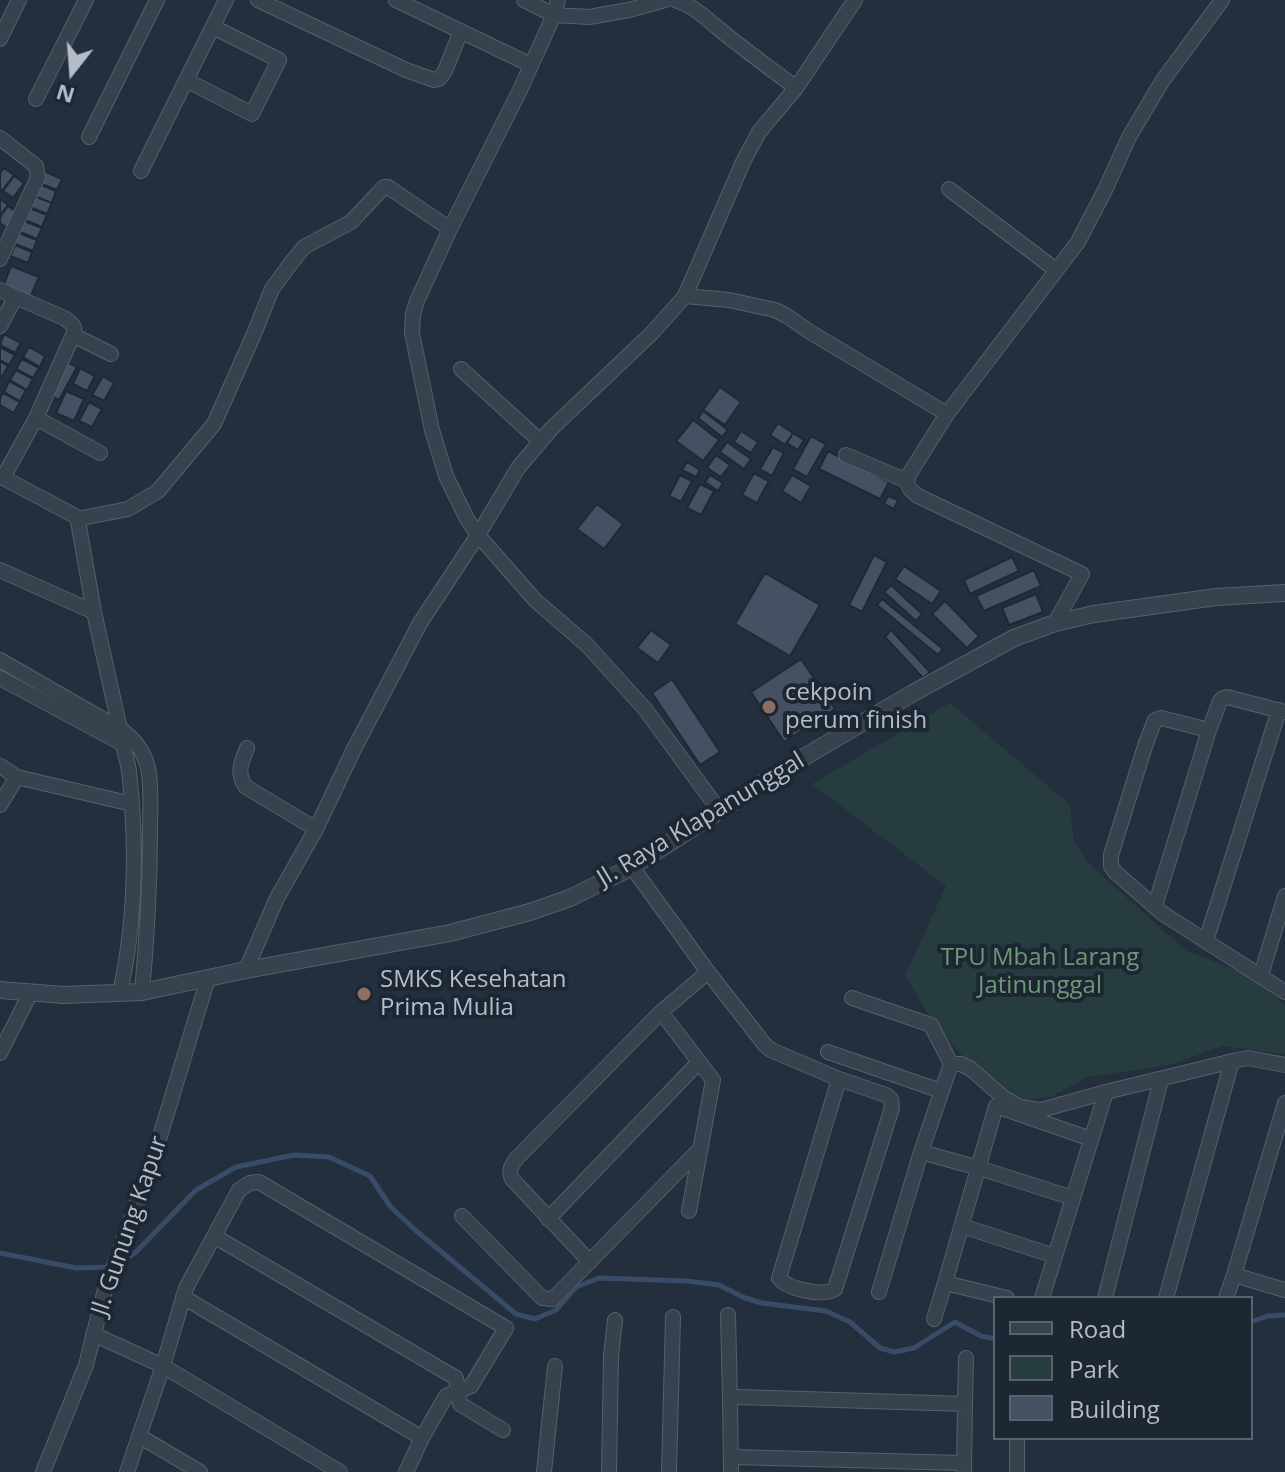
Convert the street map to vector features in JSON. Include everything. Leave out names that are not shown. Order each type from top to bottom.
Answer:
[{"type":"street","points":[[0,39],[19,0]]},
{"type":"street","points":[[36,99],[86,0]]},
{"type":"street","points":[[89,137],[157,0]]},
{"type":"street","points":[[141,171],[226,0]]},
{"type":"street","points":[[258,0],[406,70],[434,80],[445,71],[461,31]]},
{"type":"street","points":[[396,0],[531,65]]},
{"type":"street","points":[[524,0],[597,17],[629,5],[665,0]]},
{"type":"street","points":[[675,0],[701,13],[796,88]]},
{"type":"street","points":[[701,13],[712,0]]},
{"type":"street","points":[[246,970],[276,900],[316,829],[420,623],[518,468],[540,441],[652,333],[685,296],[738,172],[759,132],[796,88],[855,0]]},
{"type":"street","points":[[1055,623],[1082,574],[918,496],[908,487],[908,476],[947,414],[1078,242],[1136,125],[1163,80],[1222,0]]},
{"type":"street","points":[[556,7],[417,301],[412,333],[432,430],[460,508],[478,535],[535,600],[587,645],[645,709],[719,810]]},
{"type":"street","points":[[186,80],[252,114],[279,60],[213,27]]},
{"type":"street","points":[[0,138],[36,166],[38,171],[37,182],[2,249]]},
{"type":"street","points":[[0,290],[64,318],[74,326],[73,335],[36,418],[1,477],[77,519],[128,509],[158,491],[214,424],[272,289],[304,247],[351,222],[384,187],[450,229]]},
{"type":"street","points":[[949,189],[1056,270]]},
{"type":"street","points":[[685,296],[729,300],[775,310],[947,414]]},
{"type":"street","points":[[0,326],[15,298]]},
{"type":"street","points":[[73,335],[111,354]]},
{"type":"street","points":[[461,369],[540,441]]},
{"type":"street","points":[[36,418],[100,453]]},
{"type":"street","points":[[846,455],[907,481]]},
{"type":"street","points":[[77,519],[94,612],[126,753],[132,804],[134,886],[120,993]]},
{"type":"street","points":[[0,570],[94,612]]},
{"type":"street","name":"Jl. Raya Klapanunggal","points":[[0,990],[63,995],[142,992],[246,970],[393,945],[517,915],[570,898],[632,867],[794,763],[1014,638],[1055,623],[1094,614],[1216,597],[1285,593]]},
{"type":"street","points":[[0,660],[121,736]]},
{"type":"street","points":[[0,678],[121,736],[133,738],[138,744],[147,766],[150,791],[149,898],[142,992]]},
{"type":"street","points":[[1155,906],[1209,730],[1223,698],[1282,711],[1206,941]]},
{"type":"street","points":[[1209,730],[1157,719],[1146,743],[1111,855],[1111,866],[1155,906],[1285,992]]},
{"type":"street","points":[[247,748],[239,767],[246,787],[316,829]]},
{"type":"street","points":[[0,766],[17,777],[132,804]]},
{"type":"street","points":[[0,805],[17,777]]},
{"type":"street","points":[[632,867],[765,1045],[839,1079],[886,1095],[892,1103],[835,1289],[826,1293],[809,1291],[784,1283],[779,1278],[839,1079]]},
{"type":"street","points":[[1261,975],[1285,896]]},
{"type":"street","points":[[590,1262],[512,1179],[510,1169],[517,1158],[661,1012],[708,972]]},
{"type":"street","name":"Jl. Gunung Kapur","points":[[43,1472],[86,1365],[104,1293],[165,1123],[208,978]]},
{"type":"street","points":[[0,1053],[30,994]]},
{"type":"street","points":[[852,998],[931,1025],[951,1064],[879,1292]]},
{"type":"street","points":[[661,1012],[713,1080],[689,1211]]},
{"type":"street","points":[[828,1052],[941,1091]]},
{"type":"street","points":[[998,1100],[1041,1110],[1248,1058],[1285,1065]]},
{"type":"street","points":[[1167,1296],[1232,1061]]},
{"type":"street","points":[[548,1219],[699,1062]]},
{"type":"street","points":[[951,1064],[961,1064],[971,1069],[998,1100],[1091,1139]]},
{"type":"street","points":[[1106,1296],[1161,1080]]},
{"type":"street","points":[[1043,1296],[1106,1092]]},
{"type":"street","points":[[934,1319],[998,1100]]},
{"type":"street","points":[[1227,1296],[1285,1103]]},
{"type":"street","points":[[462,1216],[546,1300],[553,1299],[700,1149]]},
{"type":"street","points":[[921,1152],[1073,1198]]},
{"type":"street","points":[[127,1472],[186,1288],[239,1190],[250,1183],[259,1182],[506,1328],[471,1386],[446,1396],[406,1472]]},
{"type":"street","points":[[962,1226],[1055,1256]]},
{"type":"street","points":[[214,1236],[456,1378],[460,1404],[503,1430]]},
{"type":"street","points":[[1234,1275],[1285,1290]]},
{"type":"street","points":[[945,1283],[999,1296]]},
{"type":"street","points":[[183,1297],[422,1438]]},
{"type":"street","points":[[728,1315],[731,1464],[964,1468],[966,1358]]},
{"type":"street","points":[[669,1472],[673,1317]]},
{"type":"street","points":[[609,1472],[611,1356],[615,1320]]},
{"type":"street","points":[[93,1334],[163,1366],[340,1472]]},
{"type":"street","points":[[544,1472],[555,1366]]},
{"type":"street","points":[[730,1398],[965,1404]]},
{"type":"street","points":[[139,1436],[200,1472]]},
{"type":"street","points":[[1017,1440],[1017,1472]]},
{"type":"green space","name":"TPU Mbah Larang Jatinunggal","points":[[950,703],[1070,805],[1074,842],[1088,863],[1185,950],[1251,976],[1285,1005],[1285,1054],[1223,1046],[1169,1065],[1088,1077],[1051,1097],[1022,1100],[982,1077],[935,1026],[905,976],[946,886],[812,784]]},
{"type":"building","points":[[4,168],[14,175],[2,191],[0,173]]},
{"type":"building","points":[[44,171],[62,179],[57,190],[39,183]]},
{"type":"building","points":[[14,176],[24,183],[13,198],[3,191]]},
{"type":"building","points":[[39,184],[56,191],[52,203],[34,196]]},
{"type":"building","points":[[34,196],[52,203],[47,214],[30,207]]},
{"type":"building","points":[[0,199],[8,205],[0,216]]},
{"type":"building","points":[[8,206],[18,213],[7,228],[0,223],[0,217]]},
{"type":"building","points":[[29,208],[47,215],[42,227],[25,220]]},
{"type":"building","points":[[24,221],[42,228],[37,239],[20,232]]},
{"type":"building","points":[[19,233],[37,240],[33,251],[15,244]]},
{"type":"building","points":[[15,245],[32,252],[28,263],[10,256]]},
{"type":"building","points":[[11,266],[39,277],[30,298],[3,287]]},
{"type":"building","points":[[4,334],[21,343],[15,353],[0,345]]},
{"type":"building","points":[[0,347],[15,355],[9,365],[0,360]]},
{"type":"building","points":[[29,347],[45,356],[40,367],[23,357]]},
{"type":"building","points":[[22,359],[39,368],[33,378],[16,369]]},
{"type":"building","points":[[0,361],[8,366],[2,377],[0,375]]},
{"type":"building","points":[[67,362],[77,367],[59,400],[49,394]]},
{"type":"building","points":[[80,368],[95,376],[87,391],[73,384]]},
{"type":"building","points":[[16,370],[33,379],[27,390],[10,380]]},
{"type":"building","points":[[103,376],[114,383],[104,401],[92,395]]},
{"type":"building","points":[[9,381],[26,390],[20,401],[4,392]]},
{"type":"building","points":[[720,387],[741,402],[725,425],[703,410]]},
{"type":"building","points":[[66,391],[84,399],[74,421],[56,413]]},
{"type":"building","points":[[3,393],[20,402],[14,413],[0,405]]},
{"type":"building","points":[[89,402],[102,409],[92,427],[79,421]]},
{"type":"building","points":[[703,411],[728,430],[722,437],[698,418]]},
{"type":"building","points":[[693,420],[719,440],[703,461],[676,441]]},
{"type":"building","points":[[778,423],[793,433],[785,445],[770,435]]},
{"type":"building","points":[[741,431],[758,442],[751,453],[734,442]]},
{"type":"building","points":[[793,433],[804,440],[798,450],[787,443]]},
{"type":"building","points":[[811,436],[826,444],[807,477],[793,469]]},
{"type":"building","points":[[727,442],[751,459],[744,469],[720,452]]},
{"type":"building","points":[[773,447],[784,453],[772,476],[760,469]]},
{"type":"building","points":[[828,451],[889,482],[880,499],[819,469]]},
{"type":"building","points":[[716,455],[730,465],[721,477],[707,468]]},
{"type":"building","points":[[687,462],[700,470],[696,477],[682,470]]},
{"type":"building","points":[[754,473],[769,481],[757,503],[742,495]]},
{"type":"building","points":[[680,475],[692,481],[681,502],[669,496]]},
{"type":"building","points":[[710,475],[723,483],[718,491],[705,482]]},
{"type":"building","points":[[792,475],[811,486],[801,503],[782,491]]},
{"type":"building","points":[[700,484],[714,491],[701,515],[687,508]]},
{"type":"building","points":[[888,496],[898,500],[894,509],[884,504]]},
{"type":"building","points":[[597,504],[623,524],[604,549],[577,529]]},
{"type":"building","points":[[874,555],[887,562],[862,612],[849,605]]},
{"type":"building","points":[[1012,557],[1019,571],[970,594],[964,580]]},
{"type":"building","points":[[904,566],[941,591],[932,604],[895,579]]},
{"type":"building","points":[[1034,570],[1041,586],[984,611],[976,596]]},
{"type":"building","points":[[765,573],[820,605],[790,656],[735,624]]},
{"type":"building","points":[[891,585],[922,614],[916,621],[884,592]]},
{"type":"building","points":[[1036,594],[1043,612],[1009,625],[1002,608]]},
{"type":"building","points":[[882,599],[943,649],[938,655],[877,605]]},
{"type":"building","points":[[945,601],[979,636],[967,648],[932,614]]},
{"type":"building","points":[[651,630],[671,645],[658,663],[637,648]]},
{"type":"building","points":[[891,630],[930,672],[923,678],[885,637]]},
{"type":"building","points":[[801,659],[835,709],[784,742],[751,692]]},
{"type":"building","points":[[672,679],[720,752],[700,765],[652,693]]},
{"type":"waterway","points":[[0,1253],[76,1268],[115,1267],[136,1252],[196,1190],[236,1167],[294,1155],[329,1157],[370,1176],[390,1206],[414,1229],[516,1314],[535,1319],[556,1310],[576,1287],[599,1278],[687,1281],[719,1285],[762,1303],[826,1311],[850,1322],[880,1348],[895,1352],[914,1348],[955,1322],[981,1336],[993,1339]]},
{"type":"waterway","points":[[1253,1321],[1285,1315]]},
{"type":"place","name":"cekpoin perum finish","points":[[769,707]]},
{"type":"place","name":"SMKS Kesehatan Prima Mulia","points":[[364,994]]}]
